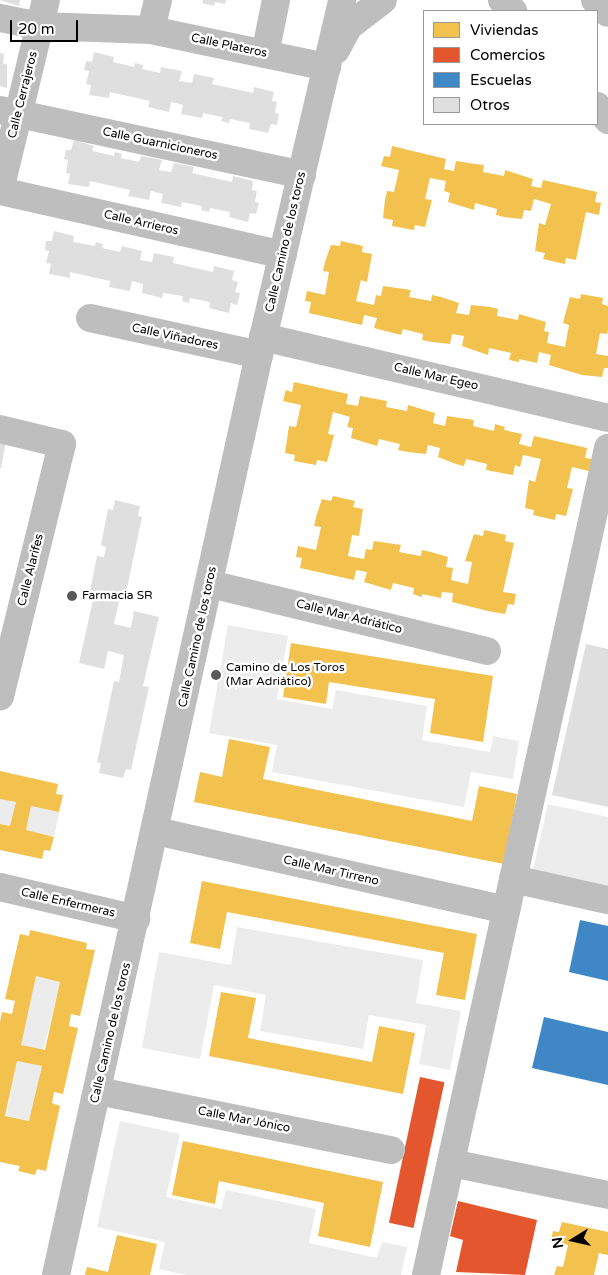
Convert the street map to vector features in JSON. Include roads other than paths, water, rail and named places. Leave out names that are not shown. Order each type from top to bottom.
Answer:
[{"type":"street","name":"Calle Cerrajeros","points":[[0,190],[9,112],[40,26],[46,0]]},
{"type":"street","points":[[151,30],[158,0]]},
{"type":"street","points":[[265,54],[276,0]]},
{"type":"street","name":"Calle Camino de los toros","points":[[56,1275],[156,832],[261,346],[342,0]]},
{"type":"street","points":[[327,66],[348,27],[383,0]]},
{"type":"street","points":[[502,0],[512,10]]},
{"type":"street","points":[[595,0],[608,13]]},
{"type":"street","name":"Calle Plateros","points":[[0,18],[40,26],[151,30],[327,66]]},
{"type":"street","points":[[598,107],[608,120]]},
{"type":"street","name":"Calle Guarnicioneros","points":[[9,112],[302,175]]},
{"type":"street","name":"Calle Arrieros","points":[[0,190],[283,255]]},
{"type":"street","name":"Calle Viñadores","points":[[90,318],[261,346]]},
{"type":"street","name":"Calle Mar Egeo","points":[[261,346],[608,418]]},
{"type":"street","name":"Calle Alarifes","points":[[0,429],[62,444],[0,697]]},
{"type":"street","points":[[426,1275],[608,448]]},
{"type":"street","name":"Calle Mar Adriático","points":[[210,584],[487,651]]},
{"type":"street","name":"Calle Mar Tirreno","points":[[156,832],[506,910]]},
{"type":"street","points":[[513,879],[608,900]]},
{"type":"street","name":"Calle Enfermeras","points":[[0,887],[136,919]]},
{"type":"street","name":"Calle Mar Jónico","points":[[98,1091],[391,1150]]},
{"type":"street","points":[[451,1163],[608,1196]]},
{"type":"place","name":"Farmacia SR","points":[[72,596]]},
{"type":"place","name":"Camino de Los Toros (Mar Adriático)","points":[[216,675]]}]
